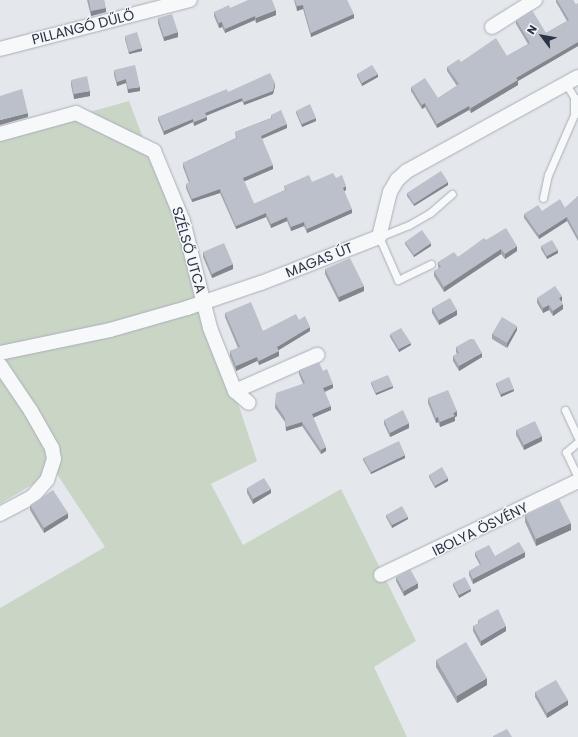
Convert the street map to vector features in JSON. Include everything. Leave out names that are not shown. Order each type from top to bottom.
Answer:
[{"type":"street","name":"PILLANGÓ DŰLŐ","points":[[0,49],[190,0]]},
{"type":"street","points":[[492,27],[535,0]]},
{"type":"street","points":[[380,237],[390,192],[397,180],[407,171],[578,77]]},
{"type":"street","name":"SZÉLSŐ UTCA","points":[[0,134],[76,113],[154,151],[183,221],[210,328],[235,391],[249,403]]},
{"type":"street","name":"MAGAS ÚT","points":[[0,353],[110,330],[204,302],[262,283],[380,237]]},
{"type":"street","points":[[235,391],[317,355]]},
{"type":"street","points":[[0,365],[31,411],[52,448],[54,459],[47,480],[32,497],[0,514]]},
{"type":"street","name":"IBOLYA ÖSVÉNY","points":[[381,575],[578,481]]},
{"type":"lane","points":[[543,198],[548,175],[574,115],[574,97],[566,84]]},
{"type":"lane","points":[[431,264],[398,280],[380,237],[409,225],[430,213],[452,194]]},
{"type":"lane","points":[[566,410],[578,438]]},
{"type":"lane","points":[[578,442],[566,452],[578,478]]},
{"type":"green space","points":[[129,101],[200,288],[257,461],[211,484],[243,545],[341,489],[416,641],[374,667],[407,737],[0,737],[0,608],[105,547],[55,471],[0,504],[0,137]]},
{"type":"building","points":[[89,0],[104,0],[106,8],[91,11]]},
{"type":"building","points":[[248,0],[272,0],[276,10],[256,18],[255,16],[225,29],[222,22],[219,23],[214,12],[229,5],[230,8]]},
{"type":"building","points":[[295,0],[347,0],[354,14],[311,33],[303,5],[297,6]]},
{"type":"building","points":[[557,0],[573,0],[576,5],[578,3],[578,42],[516,78],[518,80],[471,108],[469,106],[437,124],[425,103],[422,105],[411,87],[425,78],[438,98],[459,84],[447,67],[459,59],[461,62],[496,38],[507,56],[530,43],[516,20],[532,10],[546,33],[569,20]]},
{"type":"building","points":[[172,14],[178,32],[164,37],[158,18]]},
{"type":"building","points":[[137,32],[142,48],[129,52],[125,36]]},
{"type":"building","points":[[135,65],[140,87],[128,89],[126,79],[117,82],[114,70]]},
{"type":"building","points":[[372,65],[378,74],[362,83],[357,74]]},
{"type":"building","points":[[270,73],[275,83],[273,91],[244,102],[242,98],[205,113],[207,117],[194,122],[193,119],[164,131],[158,117],[227,89],[228,92]]},
{"type":"building","points":[[87,76],[90,91],[74,94],[71,80]]},
{"type":"building","points":[[22,89],[28,113],[0,120],[0,96]]},
{"type":"building","points":[[310,104],[316,118],[302,124],[296,111]]},
{"type":"building","points":[[281,110],[287,124],[261,136],[273,165],[243,178],[254,204],[286,190],[284,186],[309,175],[312,182],[333,173],[336,178],[342,175],[346,186],[343,188],[352,209],[307,229],[304,222],[291,227],[287,217],[271,224],[266,213],[236,226],[220,189],[192,199],[186,184],[190,182],[183,163],[237,138],[235,132],[272,118],[271,115]]},
{"type":"building","points":[[441,171],[448,182],[414,204],[407,193]]},
{"type":"building","points":[[578,196],[578,237],[567,217],[539,235],[524,214],[538,205],[542,211],[560,199],[565,208]]},
{"type":"building","points":[[506,228],[517,246],[505,254],[501,249],[444,287],[434,271],[441,267],[438,262],[454,252],[458,257],[484,238],[486,240]]},
{"type":"building","points":[[422,230],[431,243],[414,255],[405,242]]},
{"type":"building","points":[[552,240],[558,250],[547,256],[541,246]]},
{"type":"building","points":[[224,243],[233,264],[212,274],[203,252]]},
{"type":"building","points":[[350,258],[364,286],[339,297],[325,269]]},
{"type":"building","points":[[555,286],[562,296],[559,298],[563,304],[553,311],[549,305],[543,308],[537,298]]},
{"type":"building","points":[[450,298],[457,310],[439,320],[432,308]]},
{"type":"building","points":[[251,302],[263,331],[296,314],[299,320],[305,316],[310,327],[277,347],[279,351],[259,361],[257,357],[236,366],[230,351],[240,347],[225,313]]},
{"type":"building","points":[[502,317],[517,326],[507,343],[492,334]]},
{"type":"building","points":[[401,328],[411,343],[399,349],[390,334]]},
{"type":"building","points":[[470,339],[474,339],[482,353],[459,366],[453,356],[459,353],[456,347]]},
{"type":"building","points":[[319,362],[323,371],[327,369],[333,384],[323,388],[331,406],[312,414],[326,447],[321,450],[302,422],[286,427],[285,418],[275,403],[276,393],[305,383],[299,370]]},
{"type":"building","points":[[388,375],[393,386],[376,393],[371,382]]},
{"type":"building","points":[[509,377],[514,389],[501,394],[496,383]]},
{"type":"building","points":[[448,390],[457,411],[453,413],[455,416],[440,422],[438,417],[436,418],[428,398]]},
{"type":"building","points":[[403,410],[409,423],[390,433],[384,420]]},
{"type":"building","points":[[535,421],[542,436],[524,445],[516,430]]},
{"type":"building","points":[[399,441],[405,455],[371,472],[363,458]]},
{"type":"building","points":[[442,467],[448,478],[435,486],[429,475]]},
{"type":"building","points":[[264,478],[271,489],[253,499],[247,488]]},
{"type":"building","points":[[53,490],[68,513],[44,528],[30,505]]},
{"type":"building","points":[[559,499],[571,523],[536,539],[525,515]]},
{"type":"building","points":[[402,506],[408,517],[392,525],[386,515]]},
{"type":"building","points":[[519,542],[525,552],[473,579],[469,571],[481,564],[475,552],[489,545],[495,556]]},
{"type":"building","points":[[410,569],[418,583],[404,591],[396,577]]},
{"type":"building","points":[[465,577],[471,589],[459,595],[453,583]]},
{"type":"building","points":[[498,609],[506,626],[481,641],[473,626],[479,623],[478,620]]},
{"type":"building","points":[[466,642],[487,678],[457,696],[436,660]]},
{"type":"building","points":[[556,680],[568,700],[547,713],[535,692]]},
{"type":"building","points":[[507,729],[512,737],[493,737],[493,736]]}]
